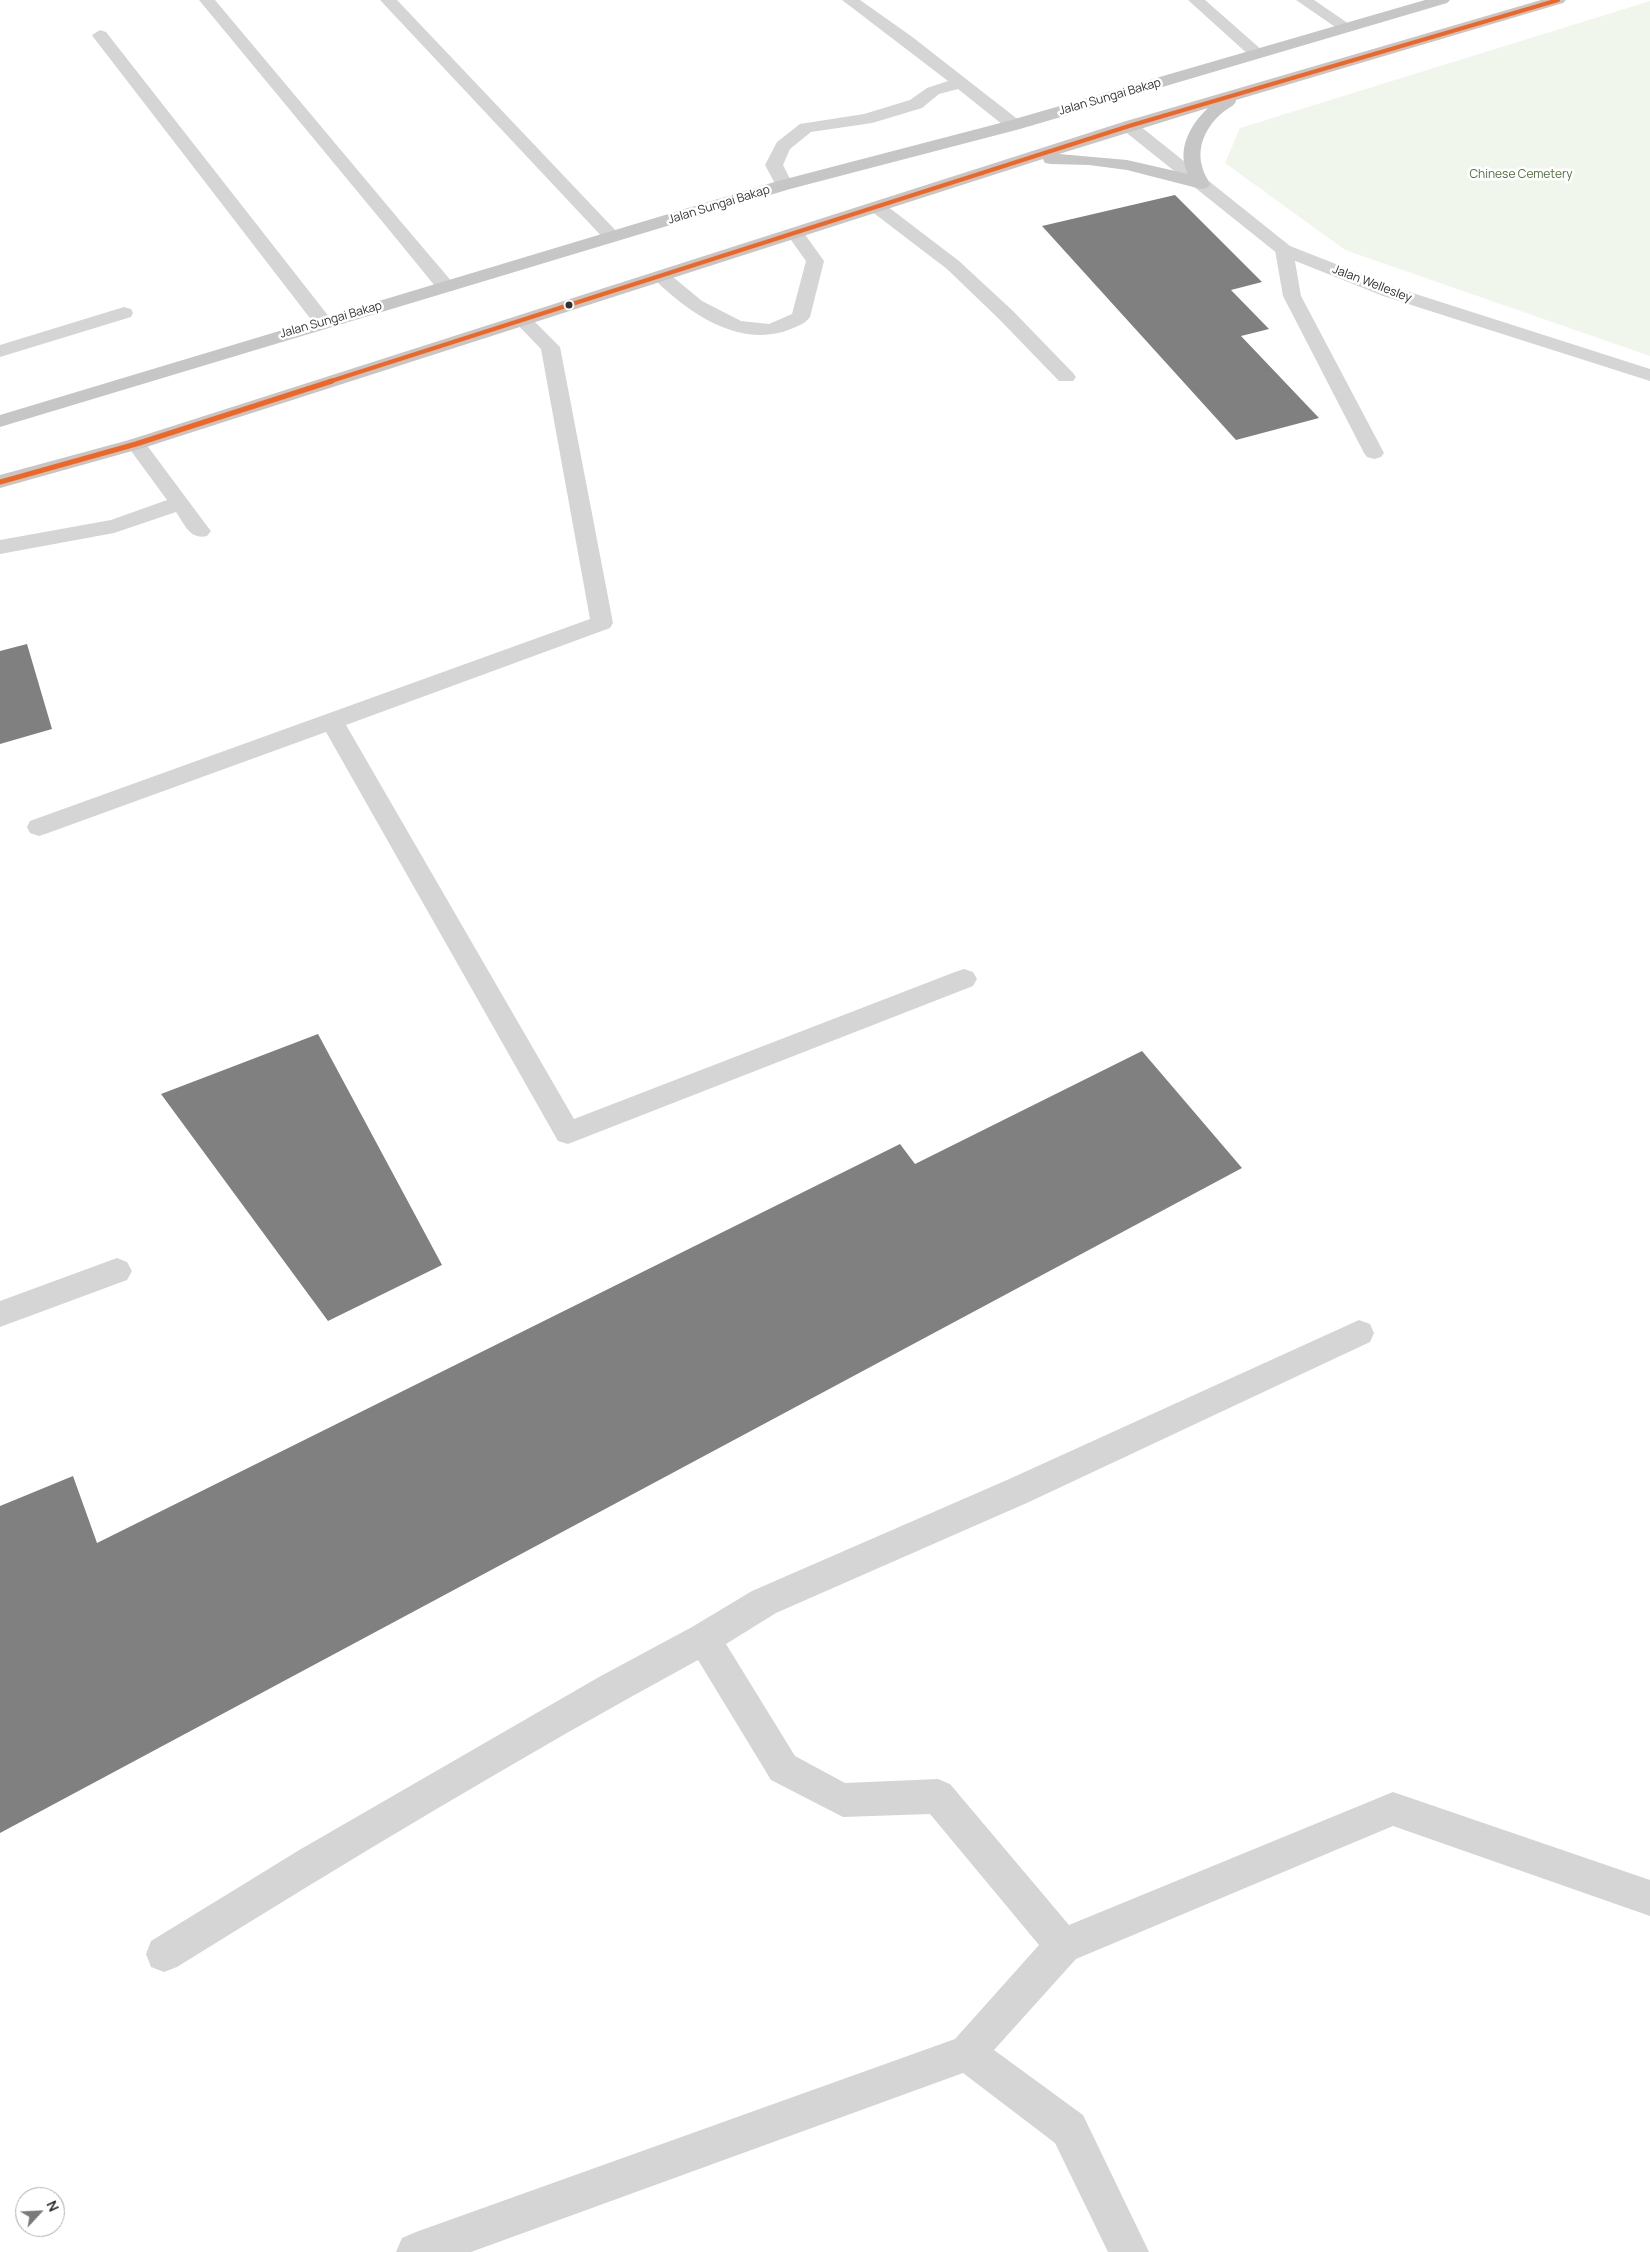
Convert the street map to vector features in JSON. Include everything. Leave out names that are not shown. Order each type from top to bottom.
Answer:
[{"type":"highway","name":"Jalan Sungai Bakap","points":[[0,421],[322,322],[446,288],[784,185],[1014,125],[1442,0]]},
{"type":"highway","points":[[0,482],[136,444],[1129,126],[1558,0]]},
{"type":"highway","points":[[1201,184],[1193,166],[1192,148],[1197,132],[1208,117],[1225,104],[1246,93]]},
{"type":"highway","points":[[1022,161],[1060,159],[1114,162],[1174,174],[1201,184]]},
{"type":"street","points":[[207,0],[446,288]]},
{"type":"street","points":[[388,0],[612,237]]},
{"type":"street","points":[[850,0],[1014,125]]},
{"type":"street","points":[[1196,0],[1258,54]]},
{"type":"street","points":[[1304,0],[1347,28]]},
{"type":"street","points":[[100,35],[322,322]]},
{"type":"street","points":[[784,185],[774,165],[783,146],[806,128],[866,118],[916,104],[933,91],[959,82]]},
{"type":"street","name":"Jalan Wellesley","points":[[1129,126],[1284,250],[1390,292],[1650,375]]},
{"type":"street","points":[[877,207],[953,265],[1006,315],[1066,377]]},
{"type":"street","points":[[661,276],[687,300],[725,324],[766,330],[801,317],[815,260],[795,232]]},
{"type":"street","points":[[1284,250],[1292,296],[1374,453]]},
{"type":"street","points":[[0,351],[124,313]]},
{"type":"street","points":[[39,827],[602,623],[550,347],[523,321]]},
{"type":"street","points":[[136,444],[200,530]]},
{"type":"street","points":[[0,547],[98,532],[155,514],[180,503]]},
{"type":"street","points":[[332,721],[568,1132],[964,979]]},
{"type":"street","points":[[0,1314],[117,1271]]},
{"type":"street","points":[[164,1954],[314,1862],[602,1694],[704,1639],[764,1602],[1018,1491],[1360,1332]]},
{"type":"street","points":[[704,1639],[783,1768],[843,1800],[938,1796],[1063,1946]]},
{"type":"street","points":[[416,2252],[967,2054],[1063,1946],[1393,1809],[1650,1898]]},
{"type":"street","points":[[967,2054],[1069,2129],[1130,2252]]},
{"type":"green space","name":"Chinese Cemetery","points":[[1650,1],[1650,356],[1345,250],[1225,163],[1240,128]]},
{"type":"building","points":[[1175,195],[1262,282],[1231,290],[1269,329],[1241,336],[1319,418],[1236,440],[1042,226]]},
{"type":"building","points":[[27,644],[52,729],[0,744],[0,651]]},
{"type":"building","points":[[318,1034],[442,1265],[328,1321],[161,1094]]},
{"type":"building","points":[[1142,1051],[1242,1168],[0,1833],[0,1506],[73,1476],[97,1543],[900,1144],[915,1164]]},
{"type":"transit line","points":[[0,482],[136,444],[1129,126],[1558,0]]}]
